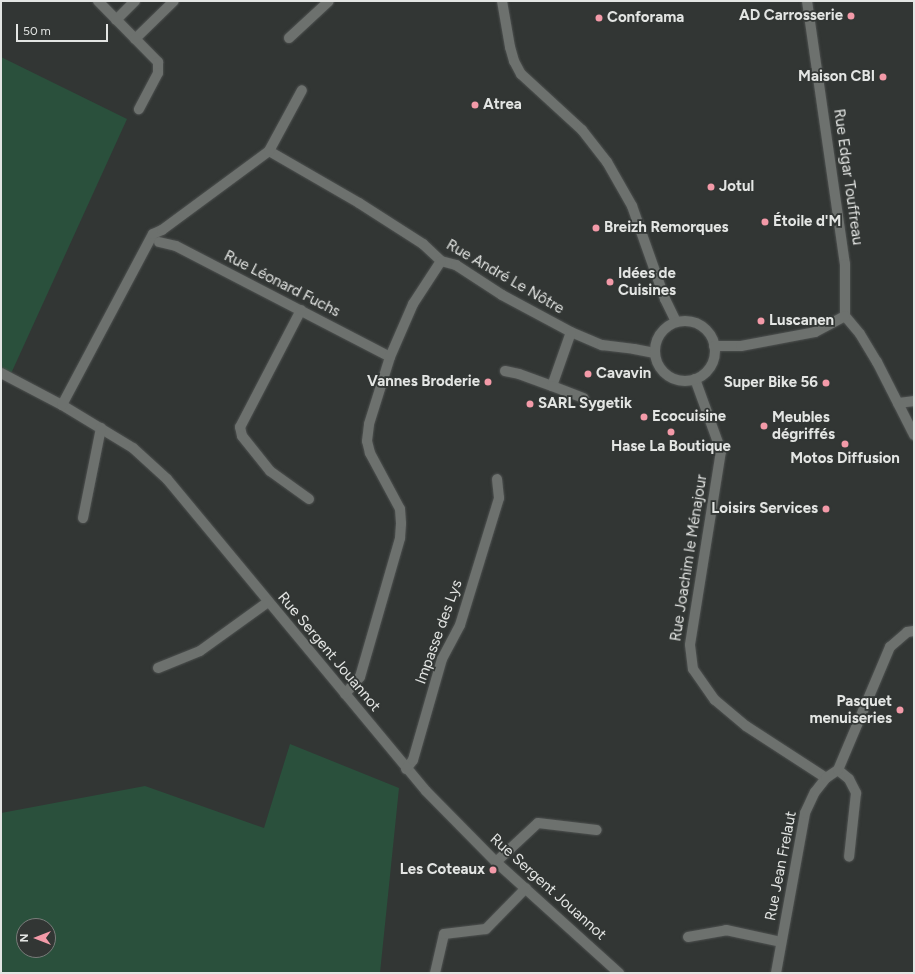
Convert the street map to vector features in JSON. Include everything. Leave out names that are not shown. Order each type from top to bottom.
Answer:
[{"type":"street","points":[[98,1],[158,62],[158,74],[139,109]]},
{"type":"street","points":[[116,20],[135,1]]},
{"type":"street","points":[[135,40],[174,1]]},
{"type":"street","points":[[289,38],[329,1]]},
{"type":"street","points":[[502,1],[514,61],[522,74],[582,130],[607,162],[632,206],[665,299],[676,322]]},
{"type":"street","name":"Rue Edgar Touffreau","points":[[807,1],[845,264],[846,316]]},
{"type":"street","points":[[62,405],[153,234],[162,230],[269,151],[302,90]]},
{"type":"street","name":"Rue André Le Nôtre","points":[[269,151],[359,203],[423,244],[441,261],[456,266],[502,295],[570,332],[602,345],[654,353]]},
{"type":"street","points":[[147,247],[159,242],[162,230]]},
{"type":"street","name":"Rue Léonard Fuchs","points":[[159,242],[176,246],[390,357]]},
{"type":"street","points":[[345,694],[360,677],[400,538],[400,509],[370,453],[367,441],[369,424],[390,357],[413,304],[441,261]]},
{"type":"street","points":[[301,310],[240,427],[242,436],[270,471],[309,498]]},
{"type":"street","points":[[714,346],[741,346],[815,332],[846,316],[860,334],[877,362],[914,435]]},
{"type":"street","points":[[686,320],[701,326],[711,336],[714,346],[714,356],[711,366],[704,374],[695,379],[686,381],[668,376],[662,370],[654,353],[660,334],[667,326],[686,320]]},
{"type":"street","points":[[552,386],[570,332]]},
{"type":"street","points":[[505,371],[519,374],[584,398]]},
{"type":"street","name":"Rue Sergent Jouannot","points":[[1,373],[62,405],[133,448],[167,478],[406,769],[426,791],[496,862],[619,973]]},
{"type":"street","name":"Rue Joachim le Ménajour","points":[[695,379],[721,450],[690,645],[693,669],[715,700],[746,726],[826,778]]},
{"type":"street","points":[[898,403],[914,401]]},
{"type":"street","points":[[84,518],[101,428]]},
{"type":"street","name":"Impasse des Lys","points":[[406,769],[413,760],[442,659],[460,625],[499,498],[497,479]]},
{"type":"street","points":[[158,668],[200,651],[268,602]]},
{"type":"street","points":[[849,857],[856,793],[849,779],[838,770],[890,648],[907,632],[914,631]]},
{"type":"street","name":"Rue Jean Frelaut","points":[[776,973],[805,813],[815,792],[826,778],[838,770]]},
{"type":"street","points":[[496,862],[538,823],[597,830]]},
{"type":"street","points":[[435,973],[444,934],[486,929],[526,888]]},
{"type":"street","points":[[688,937],[726,930],[781,942]]},
{"type":"green space","points":[[1,57],[127,119],[9,378],[1,373]]},
{"type":"green space","points":[[290,744],[399,788],[380,973],[1,973],[1,813],[145,786],[264,828]]},
{"type":"place","name":"AD Carrosserie","points":[[851,16]]},
{"type":"place","name":"Conforama","points":[[599,18]]},
{"type":"place","name":"Maison CBI","points":[[883,77]]},
{"type":"place","name":"Atrea","points":[[475,105]]},
{"type":"place","name":"Jotul","points":[[711,187]]},
{"type":"place","name":"Étoile d'M","points":[[765,222]]},
{"type":"place","name":"Breizh Remorques","points":[[596,228]]},
{"type":"place","name":"Idées de Cuisines","points":[[610,282]]},
{"type":"place","name":"Luscanen","points":[[761,321]]},
{"type":"place","name":"Cavavin","points":[[588,374]]},
{"type":"place","name":"Vannes Broderie","points":[[488,382]]},
{"type":"place","name":"Super Bike 56","points":[[826,383]]},
{"type":"place","name":"SARL Sygetik","points":[[530,404]]},
{"type":"place","name":"Ecocuisine","points":[[644,417]]},
{"type":"place","name":"Meubles dégriffés","points":[[764,426]]},
{"type":"place","name":"Hase La Boutique","points":[[671,432]]},
{"type":"place","name":"Motos Diffusion","points":[[845,444]]},
{"type":"place","name":"Loisirs Services","points":[[826,509]]},
{"type":"place","name":"Pasquet menuiseries","points":[[900,710]]},
{"type":"place","name":"Les Coteaux","points":[[493,870]]}]
